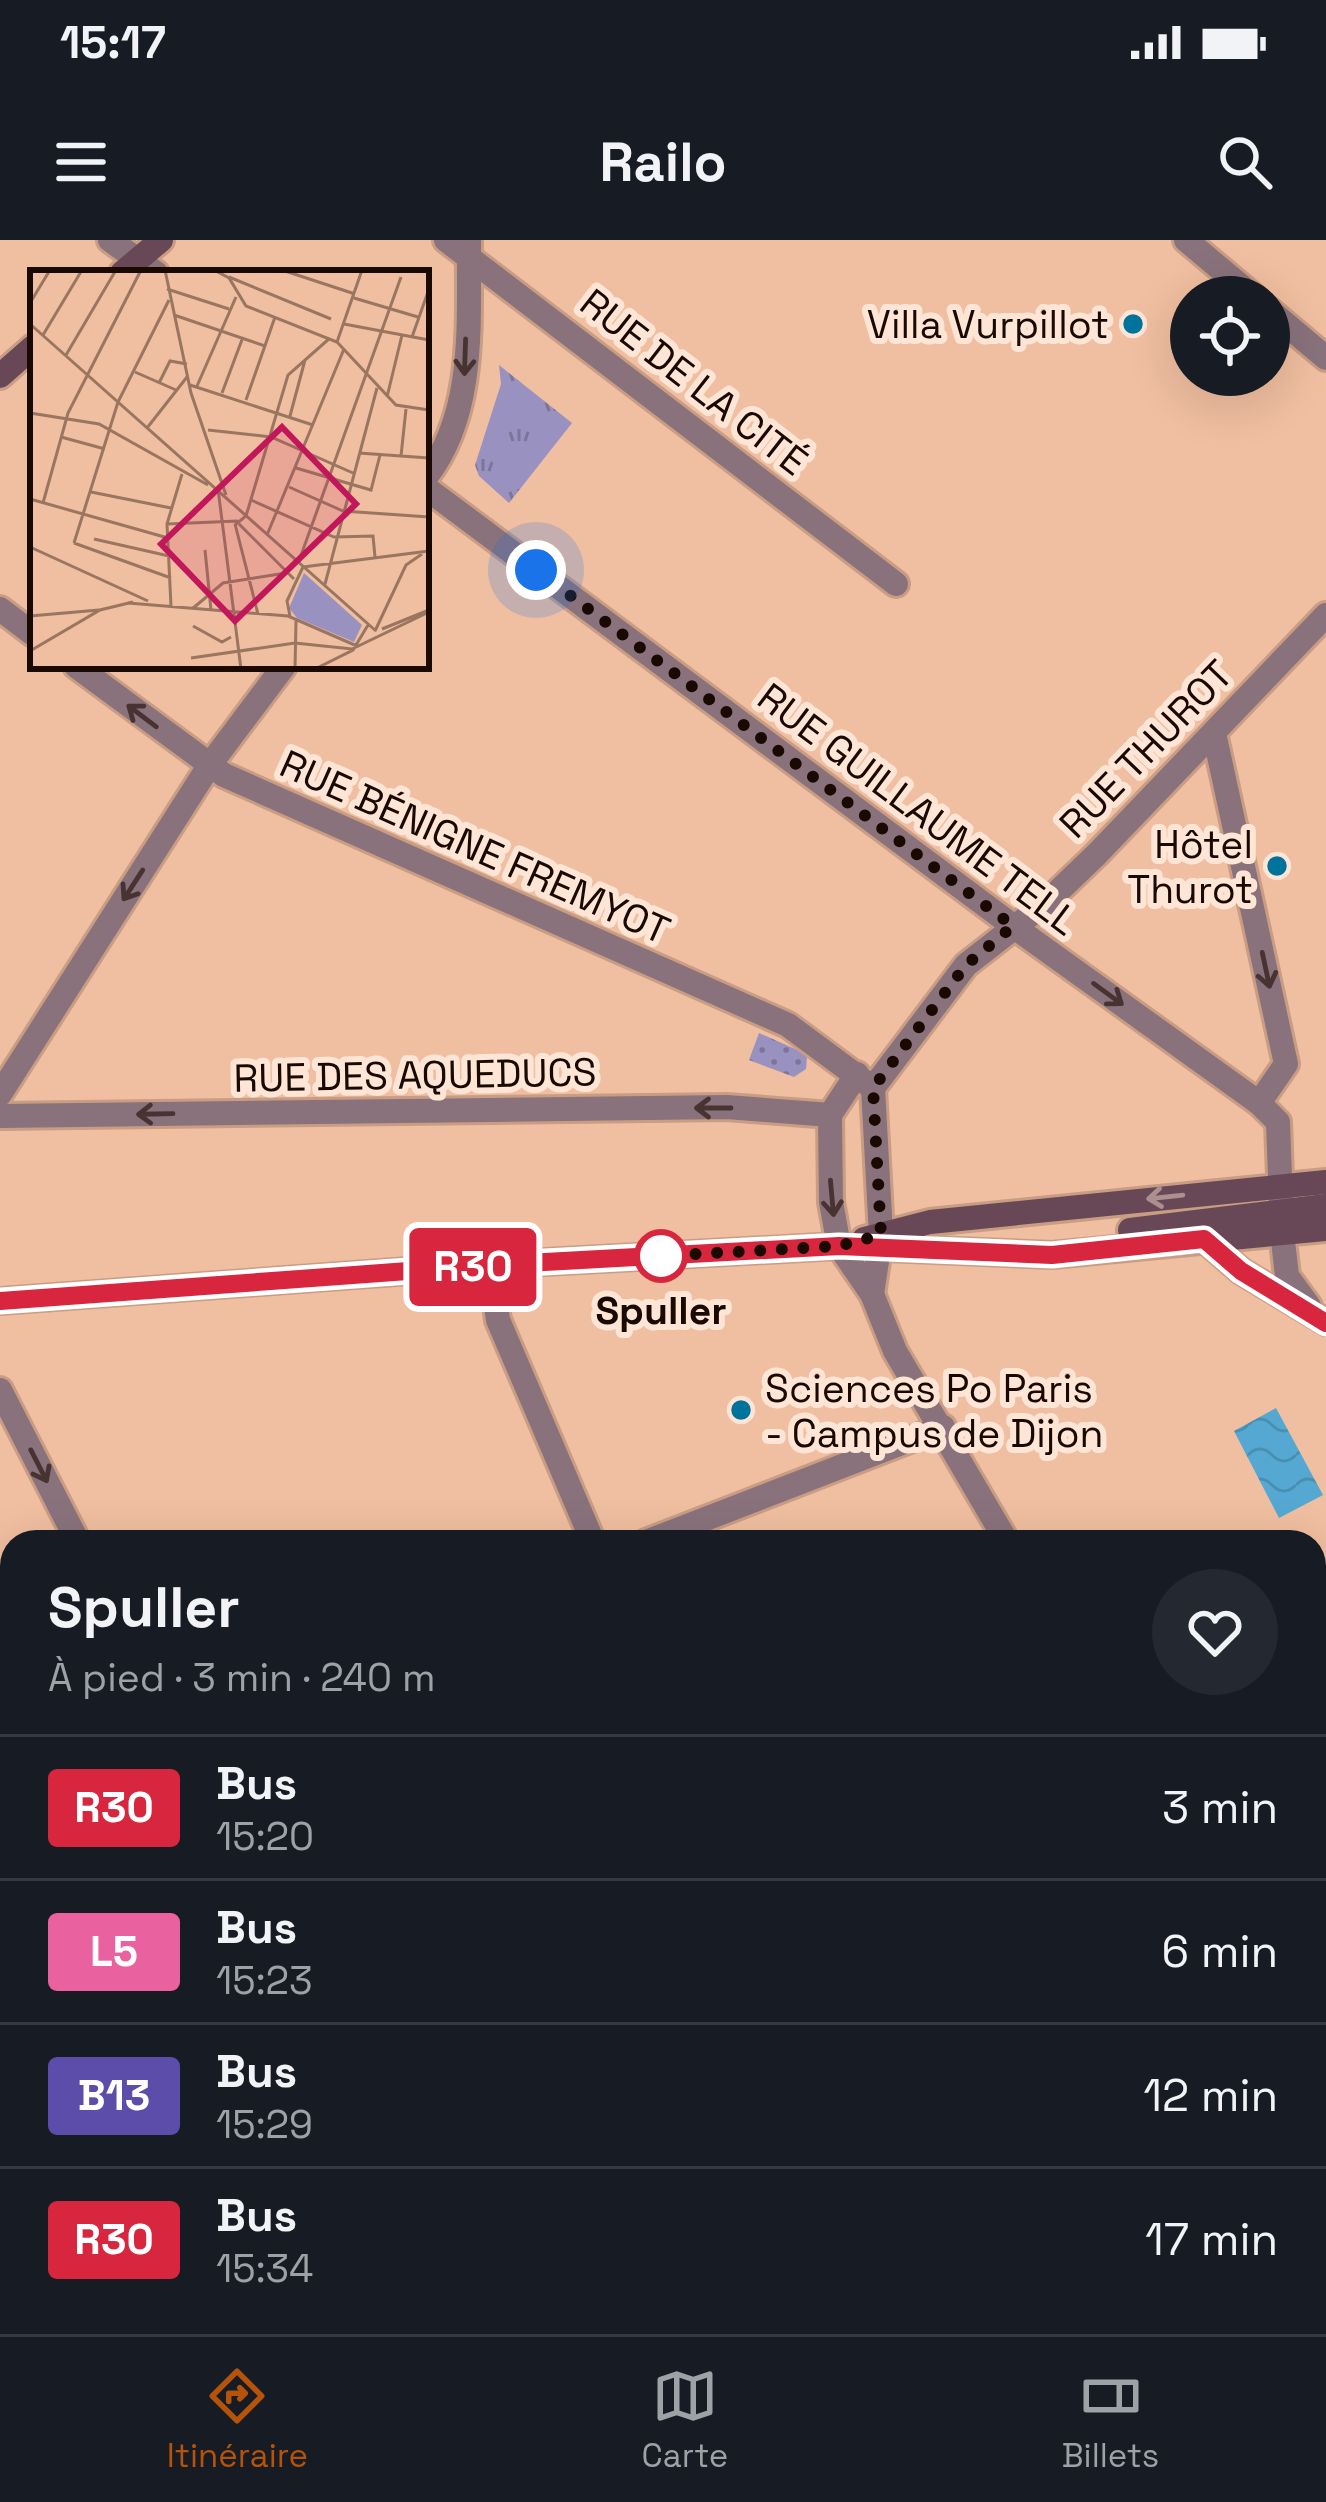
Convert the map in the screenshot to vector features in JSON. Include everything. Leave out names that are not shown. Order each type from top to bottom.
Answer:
[{"type":"main road","points":[[138,269],[161,240]]},
{"type":"main road","points":[[0,376],[30,350]]},
{"type":"main road","points":[[0,1301],[880,1241],[1052,1255],[1204,1239],[1282,1210],[1326,1182]]},
{"type":"main road","points":[[973,1251],[1282,1210]]},
{"type":"main road","points":[[880,1241],[930,1222],[1282,1210],[1324,1215]]},
{"type":"street","points":[[110,240],[138,269]]},
{"type":"street","name":"RUE DE LA CITÉ","points":[[446,240],[469,250],[896,584]]},
{"type":"street","points":[[1186,240],[1229,276]]},
{"type":"street","points":[[429,473],[445,453],[464,394],[469,250]]},
{"type":"street","points":[[1290,326],[1323,351]]},
{"type":"street","name":"RUE GUILLAUME TELL","points":[[429,490],[1013,926],[1259,1103]]},
{"type":"street","points":[[0,609],[30,632]]},
{"type":"street","name":"RUE THUROT","points":[[830,1115],[966,965],[1048,901],[1326,616]]},
{"type":"street","name":"RUE BÉNIGNE FREMYOT","points":[[80,669],[208,766],[788,1025],[865,1080]]},
{"type":"street","points":[[0,1094],[208,766],[282,669]]},
{"type":"street","points":[[1214,733],[1286,1064],[1259,1103],[1278,1122],[1287,1276],[1324,1322]]},
{"type":"street","points":[[865,1080],[880,1241],[872,1294]]},
{"type":"street","name":"RUE DES AQUEDUCS","points":[[0,1116],[704,1107],[830,1115]]},
{"type":"street","points":[[830,1115],[831,1202],[839,1246],[872,1294],[895,1351],[1000,1530]]},
{"type":"street","points":[[1204,1239],[1241,1271],[1324,1322]]},
{"type":"street","points":[[490,1265],[498,1320],[588,1530]]},
{"type":"street","points":[[0,1390],[72,1530]]},
{"type":"street","points":[[677,1530],[943,1427]]},
{"type":"green space","points":[[499,365],[572,423],[509,503],[479,476],[475,465],[501,384]]},
{"type":"green space","points":[[759,1033],[802,1052],[807,1057],[806,1069],[794,1077],[749,1060]]},
{"type":"water","points":[[1276,1408],[1323,1495],[1279,1518],[1234,1431]]},
{"type":"bus line","name":"R30","points":[[0,1301],[490,1265],[839,1246],[1052,1255],[1204,1239],[1241,1271],[1326,1323]]},
{"type":"place","name":"Villa Vurpillot","points":[[1133,324]]},
{"type":"place","name":"Hôtel Thurot","points":[[1277,866]]},
{"type":"place","name":"Spuller","points":[[661,1256]]},
{"type":"place","name":"Sciences Po Paris - Campus de Dijon","points":[[741,1410]]},
{"type":"route","points":[[536,570],[1013,926],[966,965],[873,1088],[881,1235],[839,1246],[661,1256]]}]
